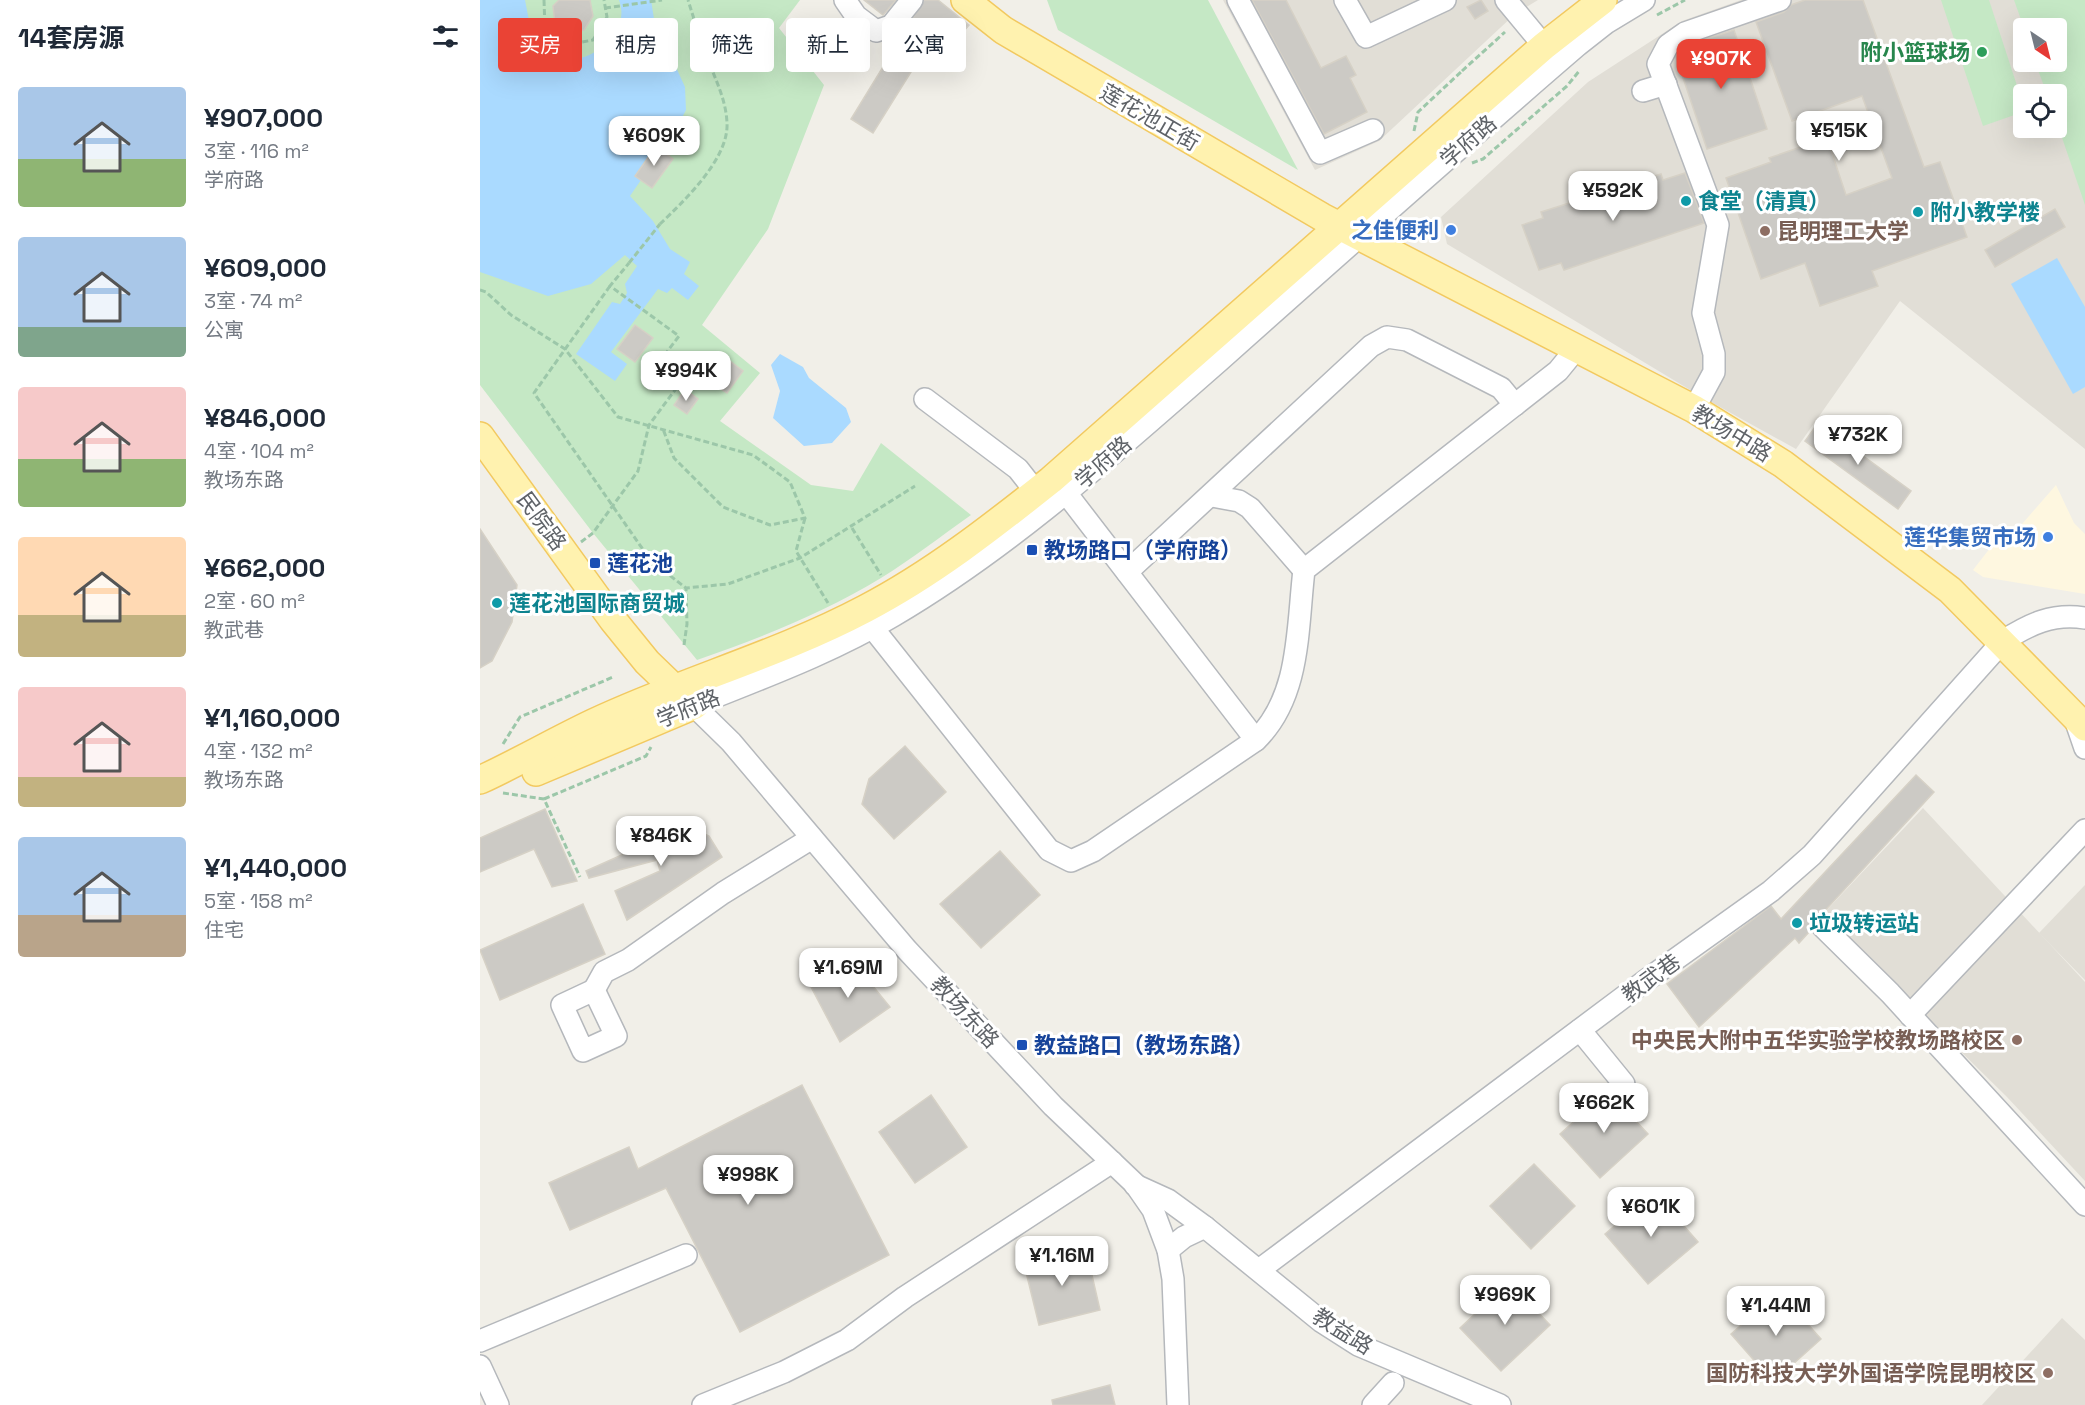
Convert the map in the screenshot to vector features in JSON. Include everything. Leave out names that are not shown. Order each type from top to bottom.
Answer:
[{"type":"main road","name":"莲花池正街","points":[[965,0],[1003,30],[1322,217],[1351,231]]},
{"type":"main road","name":"学府路","points":[[483,784],[593,723],[685,697],[840,622],[892,594],[982,534],[1036,492],[1351,231],[1544,46],[1603,0]]},
{"type":"main road","name":"教场中路","points":[[1351,231],[1576,349],[1698,403],[1950,590],[2080,721]]},
{"type":"main road","name":"民院路","points":[[480,436],[613,620],[647,662],[685,697]]},
{"type":"street","points":[[845,0],[856,16],[876,32],[891,26],[912,0]]},
{"type":"street","points":[[1238,0],[1320,153],[1373,130]]},
{"type":"street","points":[[1345,0],[1366,37],[1445,0]]},
{"type":"street","points":[[1506,0],[1544,46]]},
{"type":"street","name":"学府路","points":[[685,697],[800,663],[872,627],[988,553],[1066,493],[1351,231],[1578,45],[1606,23],[1644,0]]},
{"type":"street","points":[[1698,403],[1714,372],[1714,354],[1703,313],[1718,225],[1658,64],[1668,45],[1685,33],[1780,0]]},
{"type":"street","points":[[1643,91],[1665,84]]},
{"type":"street","points":[[1127,572],[1212,496],[1371,346],[1387,337],[1407,340],[1501,388],[1515,405]]},
{"type":"street","points":[[872,627],[1049,849],[1071,861],[1093,851],[1256,740],[1270,726],[1291,681],[1304,570],[1558,371],[1576,349]]},
{"type":"street","points":[[925,399],[1018,469],[1036,492]]},
{"type":"street","points":[[1066,493],[1256,740]]},
{"type":"street","points":[[1212,496],[1239,501],[1250,508],[1304,570]]},
{"type":"street","name":"教武巷","points":[[1259,1270],[1580,1030],[1771,891],[1812,855],[2003,641],[2033,622],[2071,616],[2085,618]]},
{"type":"street","name":"教场东路","points":[[685,697],[731,742],[907,950],[1053,1106],[1135,1184],[1153,1210],[1168,1250],[1173,1279],[1178,1405]]},
{"type":"street","name":"教场中路","points":[[2080,721],[2085,748]]},
{"type":"street","points":[[1910,1015],[2085,830]]},
{"type":"street","points":[[594,990],[604,972],[628,960],[723,893],[812,838]]},
{"type":"street","points":[[1823,927],[1910,1015],[2085,1205]]},
{"type":"street","points":[[1580,1030],[1624,1084]]},
{"type":"street","points":[[703,1405],[784,1372],[847,1340],[905,1297],[1112,1162]]},
{"type":"street","name":"教益路","points":[[1135,1184],[1168,1200],[1205,1227],[1322,1322],[1358,1345],[1500,1405]]},
{"type":"street","points":[[1168,1250],[1184,1237],[1205,1227]]},
{"type":"street","points":[[480,1341],[687,1255]]},
{"type":"street","points":[[480,1366],[498,1405]]},
{"type":"street","points":[[1373,1405],[1393,1383]]},
{"type":"path","points":[[544,0],[545,29],[566,45],[593,40],[607,17],[604,0]]},
{"type":"path","points":[[605,8],[662,0]]},
{"type":"path","points":[[688,0],[722,93],[728,125],[718,155],[695,191],[660,224],[610,286],[534,393],[651,561],[687,588],[728,584],[800,558],[852,528],[915,486]]},
{"type":"path","points":[[1413,134],[1418,112],[1504,32]]},
{"type":"path","points":[[1483,159],[1567,86],[1585,64]]},
{"type":"path","points":[[566,554],[593,532],[638,471],[649,425],[678,386],[654,369],[678,336],[610,286]]},
{"type":"path","points":[[480,290],[486,292],[511,315],[565,349],[618,417],[753,456],[790,482],[805,519],[796,551],[840,622]]},
{"type":"path","points":[[663,429],[674,458],[723,507],[770,525],[805,519]]},
{"type":"path","points":[[852,528],[892,594]]},
{"type":"path","points":[[684,645],[687,624],[687,588]]},
{"type":"path","points":[[520,717],[613,677]]},
{"type":"path","points":[[483,784],[544,799],[646,756]]},
{"type":"path","points":[[544,799],[580,877]]},
{"type":"shaded area","points":[[1223,0],[1538,0],[1515,14],[1379,141],[1315,170]]},
{"type":"shaded area","name":"昆明理工大学","points":[[1741,0],[2085,0],[2085,449],[1900,301],[1796,449],[1702,397],[1447,244],[1441,217],[1588,82],[1682,21]]},
{"type":"shaded area","name":"莲华集贸市场","points":[[2056,485],[2074,523],[2085,534],[2085,594],[1983,577],[1973,570],[2001,534],[2009,539]]},
{"type":"shaded area","name":"中央民大附中五华实验学校教场路校区","points":[[1923,808],[2085,982],[2085,1181],[2007,1097],[1822,915]]},
{"type":"shaded area","points":[[2085,885],[2085,980],[2039,933]]},
{"type":"shaded area","name":"国防科技大学外国语学院昆明校区","points":[[2062,1318],[2085,1340],[2085,1405],[1982,1405]]},
{"type":"green space","points":[[480,0],[800,0],[779,28],[786,37],[786,72],[814,72],[824,85],[768,229],[702,325],[760,373],[720,421],[811,485],[853,491],[881,443],[971,515],[893,571],[859,591],[768,634],[697,660],[593,533],[480,385]]},
{"type":"green space","points":[[1047,0],[1208,0],[1298,170],[1058,30]]},
{"type":"green space","name":"附小篮球场","points":[[1941,0],[1989,0],[2016,84],[2013,84],[2013,116],[1983,126]]},
{"type":"green space","points":[[2014,0],[2085,0],[2085,205],[2062,138],[2067,138],[2067,84],[2043,84],[2039,72],[2067,72],[2067,18],[2020,18]]},
{"type":"water","points":[[480,0],[525,0],[528,18],[498,18],[498,72],[582,72],[582,58],[594,52],[594,72],[678,72],[685,87],[686,110],[676,129],[630,196],[653,221],[670,249],[690,262],[684,274],[699,286],[688,300],[672,288],[667,293],[658,289],[611,352],[627,364],[615,381],[576,354],[612,302],[620,304],[627,293],[625,284],[637,266],[625,255],[591,284],[548,296],[480,272]]},
{"type":"water","points":[[619,0],[651,0],[654,18],[620,18]]},
{"type":"water","points":[[2057,258],[2085,307],[2085,387],[2073,394],[2011,284]]},
{"type":"water","points":[[780,354],[803,367],[809,378],[846,408],[851,422],[832,443],[804,446],[773,418],[780,391],[771,365]]},
{"type":"building","points":[[559,0],[590,0],[593,16],[582,30],[582,18],[554,18],[553,6]]},
{"type":"building","points":[[864,0],[896,0],[883,15]]},
{"type":"building","points":[[924,0],[938,0],[960,18],[913,18]]},
{"type":"building","points":[[1252,0],[1286,0],[1321,68],[1346,56],[1356,75],[1350,78],[1367,112],[1324,134]]},
{"type":"building","points":[[1481,0],[1488,11],[1475,19],[1467,7]]},
{"type":"building","points":[[1805,0],[1863,0],[1924,167],[1940,162],[1967,237],[1872,271],[1878,286],[1820,306],[1805,263],[1761,279],[1726,178],[1771,162],[1769,158],[1827,138],[1846,195],[1892,178],[1862,96],[1792,121],[1756,22],[1784,12],[1791,5]]},
{"type":"building","points":[[1734,30],[1767,129],[1707,149],[1676,57],[1691,44]]},
{"type":"building","points":[[882,68],[882,72],[911,72],[873,133],[851,119]]},
{"type":"building","points":[[656,146],[673,159],[652,188],[635,176]]},
{"type":"building","points":[[1685,173],[1704,223],[1564,270],[1561,263],[1539,270],[1522,225],[1543,218],[1541,212],[1661,174],[1663,180]]},
{"type":"building","name":"附小教学楼","points":[[2055,209],[2065,227],[1995,267],[1985,250]]},
{"type":"building","points":[[635,325],[653,338],[635,362],[617,349]]},
{"type":"building","points":[[726,358],[743,371],[727,393],[709,381]]},
{"type":"building","points":[[685,389],[698,399],[687,414],[674,405]]},
{"type":"building","points":[[1818,423],[1911,491],[1898,509],[1805,441]]},
{"type":"building","name":"莲花池国际商贸城","points":[[480,529],[517,585],[512,622],[492,661],[480,668]]},
{"type":"building","points":[[905,746],[946,792],[894,839],[862,804],[869,779]]},
{"type":"building","points":[[1916,775],[1934,792],[1821,915],[1814,919],[1811,930],[1799,943],[1795,938],[1699,1027],[1667,984],[1771,906],[1781,919]]},
{"type":"building","points":[[545,809],[577,881],[552,887],[534,849],[480,872],[480,838]]},
{"type":"building","points":[[680,829],[696,830],[709,836],[722,857],[627,920],[615,891],[660,871],[657,860],[589,878],[586,871]]},
{"type":"building","points":[[1000,851],[1040,895],[981,948],[940,904]]},
{"type":"building","points":[[583,904],[605,954],[500,1000],[480,950]]},
{"type":"building","points":[[850,958],[890,1007],[840,1042],[810,985]]},
{"type":"building","points":[[802,1085],[889,1255],[740,1332],[666,1188],[570,1230],[549,1183],[629,1147],[638,1169]]},
{"type":"building","points":[[1608,1091],[1648,1134],[1600,1178],[1560,1134]]},
{"type":"building","points":[[931,1095],[967,1147],[915,1183],[879,1132]]},
{"type":"building","points":[[1534,1164],[1575,1206],[1531,1249],[1490,1206]]},
{"type":"building","points":[[1654,1192],[1698,1242],[1648,1284],[1605,1234]]},
{"type":"building","points":[[1086,1249],[1100,1310],[1039,1325],[1024,1264]]},
{"type":"building","points":[[1509,1282],[1550,1325],[1501,1371],[1460,1328]]},
{"type":"building","points":[[1779,1292],[1821,1339],[1773,1382],[1731,1334]]},
{"type":"building","points":[[1110,1385],[1115,1405],[1053,1405],[1052,1400]]},
{"type":"place","name":"附小篮球场","points":[[1982,52]]},
{"type":"place","name":"食堂（清真）","points":[[1686,201]]},
{"type":"place","name":"附小教学楼","points":[[1918,212]]},
{"type":"place","name":"之佳便利","points":[[1451,230]]},
{"type":"place","name":"昆明理工大学","points":[[1765,231]]},
{"type":"place","name":"莲华集贸市场","points":[[2048,537]]},
{"type":"place","name":"教场路口（学府路）","points":[[1032,550]]},
{"type":"place","name":"莲花池","points":[[595,563]]},
{"type":"place","name":"莲花池国际商贸城","points":[[497,603]]},
{"type":"place","name":"垃圾转运站","points":[[1797,923]]},
{"type":"place","name":"中央民大附中五华实验学校教场路校区","points":[[2017,1040]]},
{"type":"place","name":"教益路口（教场东路）","points":[[1022,1045]]},
{"type":"place","name":"国防科技大学外国语学院昆明校区","points":[[2048,1373]]}]
